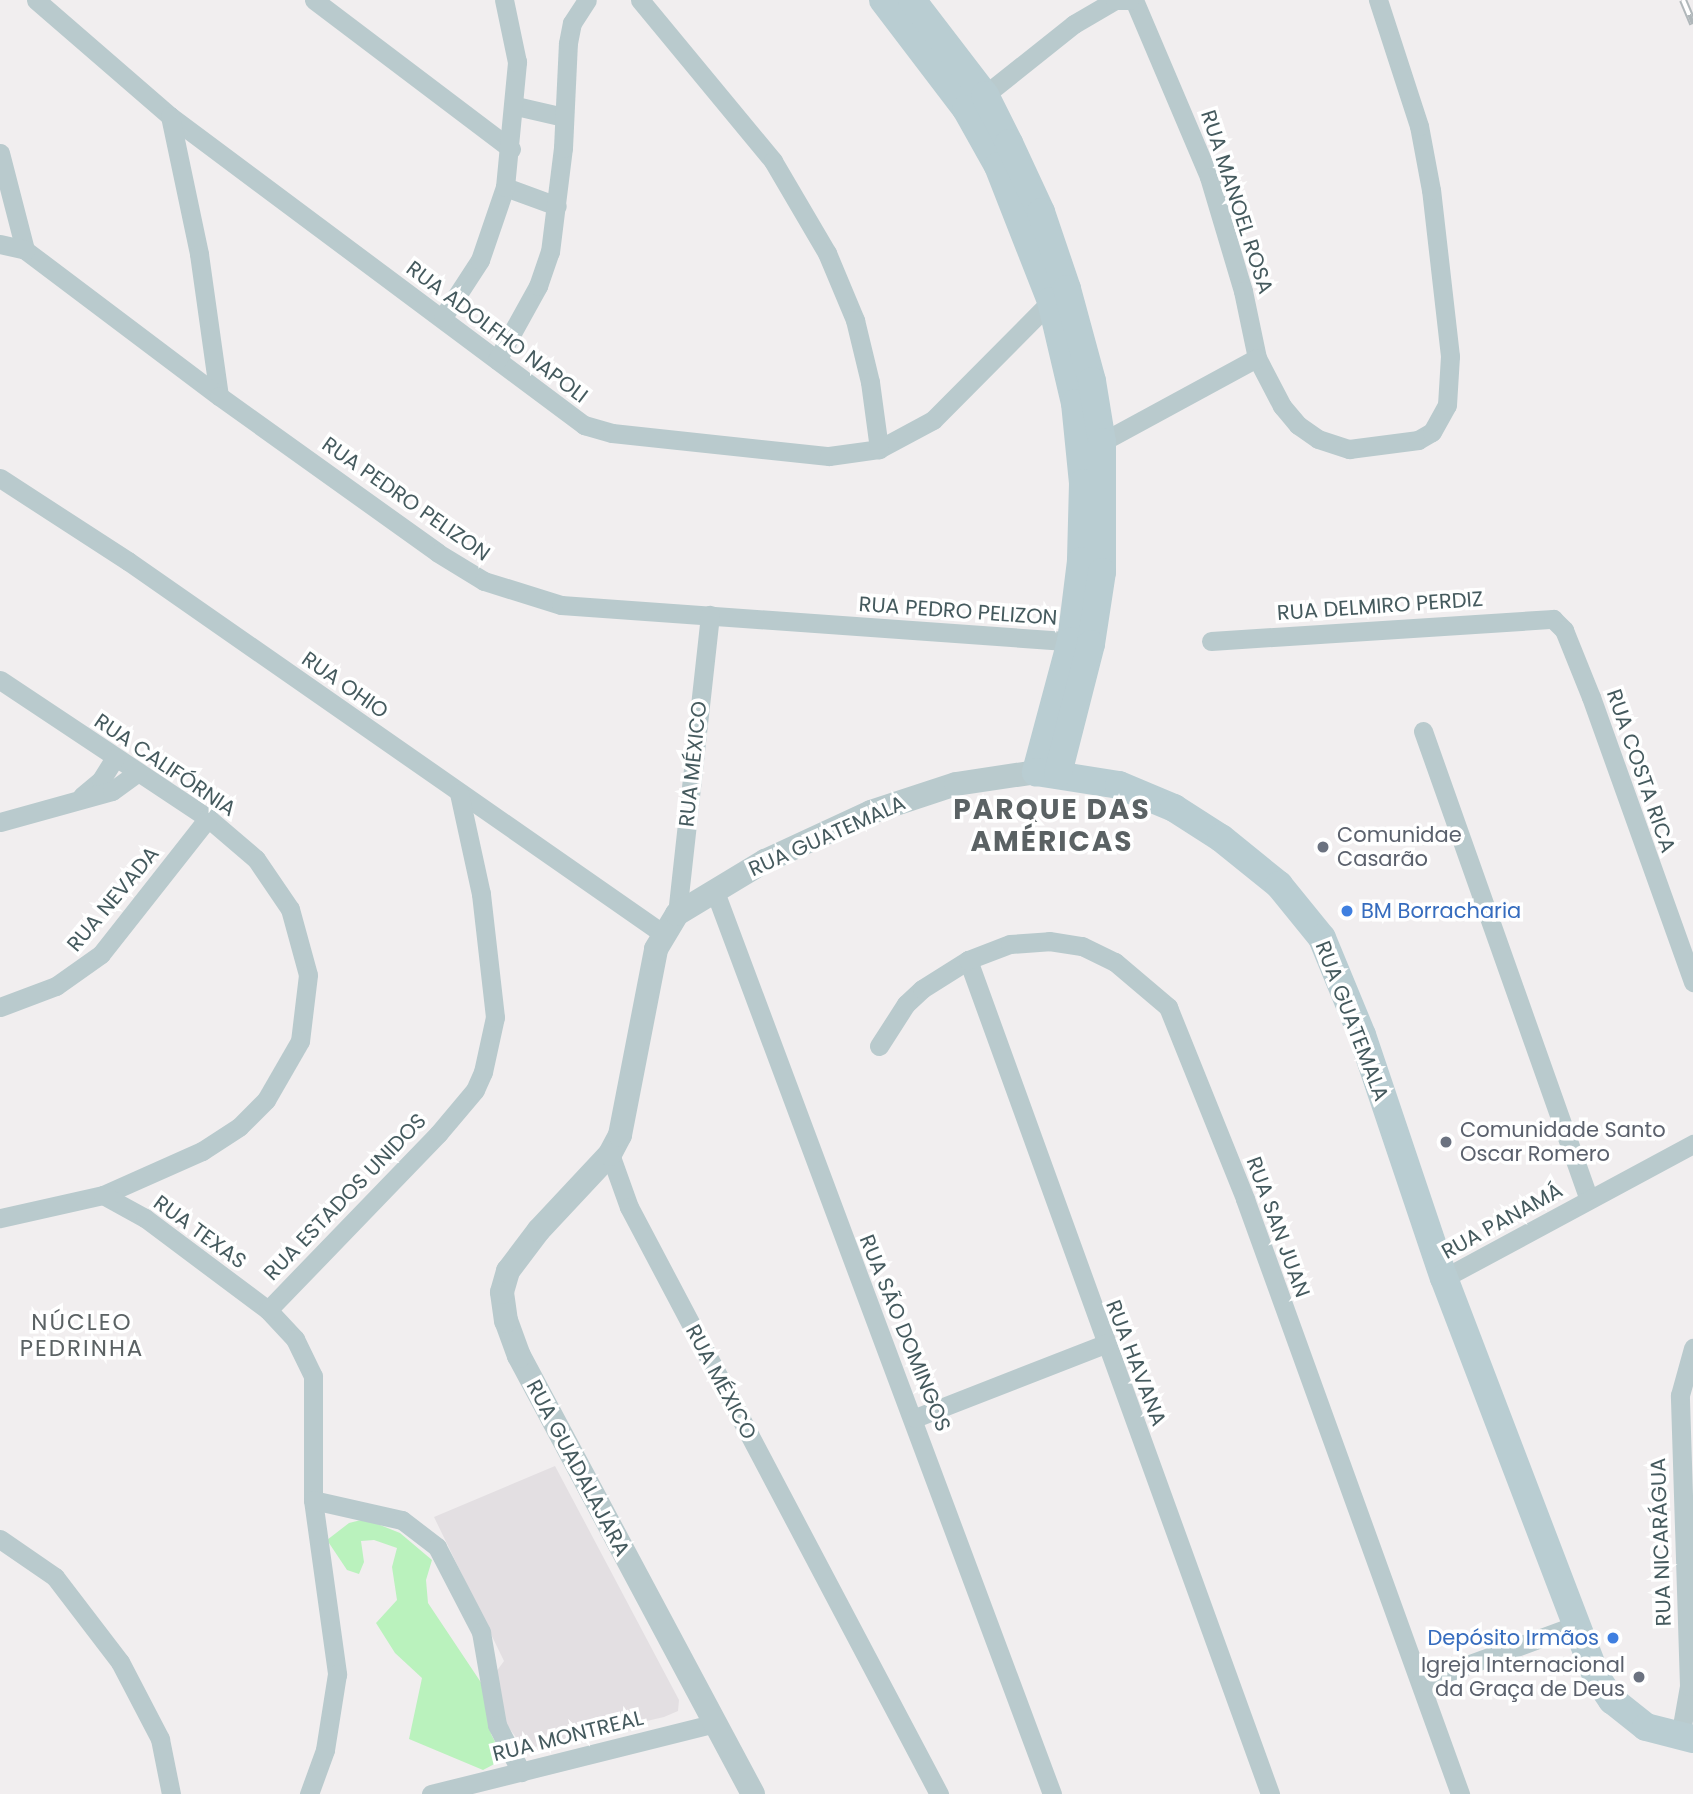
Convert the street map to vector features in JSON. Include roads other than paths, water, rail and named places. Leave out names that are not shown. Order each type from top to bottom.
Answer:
[{"type":"main road","points":[[883,0],[975,102],[1051,301],[1081,451],[1081,642]]},
{"type":"main road","points":[[912,0],[1041,212],[1068,289],[1102,442],[1102,572],[1047,772]]},
{"type":"main road","name":"RUA GUATEMALA","points":[[1047,772],[1119,785],[1174,808],[1253,863],[1308,919],[1335,966],[1357,1023],[1444,1278],[1573,1626],[1612,1700],[1646,1727],[1687,1738]]},
{"type":"street","name":"RUA ADOLFHO NAPOLI","points":[[36,0],[170,116],[443,317],[563,414],[611,433],[830,456],[879,449],[933,420],[1051,301]]},
{"type":"street","points":[[314,0],[512,149]]},
{"type":"street","points":[[443,317],[480,260],[505,187],[512,149],[517,62],[504,0]]},
{"type":"street","points":[[496,360],[538,286],[550,252],[557,206],[568,43],[572,23],[587,0]]},
{"type":"street","points":[[640,0],[773,161],[827,253],[855,320],[870,382],[879,449]]},
{"type":"street","points":[[975,102],[1074,24],[1095,0]]},
{"type":"street","points":[[1074,24],[1125,0]]},
{"type":"street","name":"RUA MANOEL ROSA","points":[[1125,0],[1163,63],[1209,177],[1243,291],[1257,358],[1282,406],[1298,425],[1318,439],[1349,449],[1418,440],[1432,432],[1447,405],[1450,356],[1431,190],[1419,126],[1378,0]]},
{"type":"street","points":[[516,106],[564,117]]},
{"type":"street","points":[[170,116],[199,254],[219,396]]},
{"type":"street","points":[[0,153],[3,176],[25,250]]},
{"type":"street","points":[[505,187],[557,206]]},
{"type":"street","points":[[0,244],[25,250]]},
{"type":"street","name":"RUA PEDRO PELIZON","points":[[25,250],[219,396],[438,553],[484,581],[561,605],[1081,642]]},
{"type":"street","points":[[1102,442],[1257,358]]},
{"type":"street","name":"RUA OHIO","points":[[0,478],[128,561],[458,793],[665,932]]},
{"type":"street","name":"RUA MÉXICO","points":[[710,615],[665,932],[628,1112],[610,1154],[629,1208],[939,1794]]},
{"type":"street","name":"RUA DELMIRO PERDIZ","points":[[1211,641],[1553,619]]},
{"type":"street","name":"RUA COSTA RICA","points":[[1553,619],[1563,630],[1591,697],[1693,982]]},
{"type":"street","name":"RUA CALIFÓRNIA","points":[[0,680],[208,818],[256,859],[290,909],[308,975],[300,1041],[266,1100],[239,1127],[202,1151],[103,1195],[0,1218]]},
{"type":"street","points":[[1423,731],[1588,1199]]},
{"type":"street","points":[[74,803],[101,780],[115,758]]},
{"type":"street","name":"RUA GUATEMALA","points":[[665,932],[714,889],[765,861],[901,801],[956,784],[1047,772]]},
{"type":"street","points":[[0,822],[112,791],[138,773]]},
{"type":"street","name":"RUA ESTADOS UNIDOS","points":[[309,1794],[325,1750],[337,1674],[313,1500],[313,1376],[295,1339],[268,1310],[438,1134],[475,1090],[483,1072],[495,1017],[481,894],[458,793]]},
{"type":"street","name":"RUA NEVADA","points":[[0,1007],[56,986],[101,954],[208,818]]},
{"type":"street","name":"RUA SÃO DOMINGOS","points":[[714,889],[812,1158],[915,1418],[1052,1794]]},
{"type":"street","name":"RUA SAN JUAN","points":[[878,1046],[906,1004],[968,960],[1010,944],[1049,941],[1082,946],[1115,962],[1168,1007],[1245,1199],[1422,1682],[1460,1794]]},
{"type":"street","name":"RUA HAVANA","points":[[968,960],[1105,1344],[1271,1789]]},
{"type":"street","name":"RUA PANAMÁ","points":[[1444,1278],[1693,1144]]},
{"type":"street","name":"RUA GUADALAJARA","points":[[610,1154],[519,1252],[502,1292],[506,1321],[537,1391],[753,1794]]},
{"type":"street","name":"RUA TEXAS","points":[[103,1195],[145,1218],[268,1310]]},
{"type":"street","points":[[915,1418],[1105,1344]]},
{"type":"street","name":"RUA NICARÁGUA","points":[[1687,1738],[1689,1686],[1680,1395],[1693,1348]]},
{"type":"street","points":[[313,1500],[402,1520],[437,1547],[481,1632],[497,1725],[521,1772]]},
{"type":"street","points":[[0,1539],[55,1577],[120,1662],[160,1739],[171,1794]]},
{"type":"street","points":[[1422,1682],[1573,1626]]},
{"type":"street","name":"RUA MONTREAL","points":[[431,1794],[716,1723]]},
{"type":"railway","points":[[1683,0],[1693,24]]},
{"type":"place","name":"Comunidae Casarão","points":[[1323,847]]},
{"type":"place","name":"BM Borracharia","points":[[1347,911]]},
{"type":"place","name":"Comunidade Santo Oscar Romero","points":[[1446,1142]]},
{"type":"place","name":"Depósito Irmãos","points":[[1613,1638]]},
{"type":"place","name":"Igreja Internacional da Graça de Deus","points":[[1639,1677]]},
{"type":"district","name":"PARQUE DAS AMÉRICAS","points":[[1052,826]]},
{"type":"district","name":"NÚCLEO PEDRINHA","points":[[82,1335]]}]
